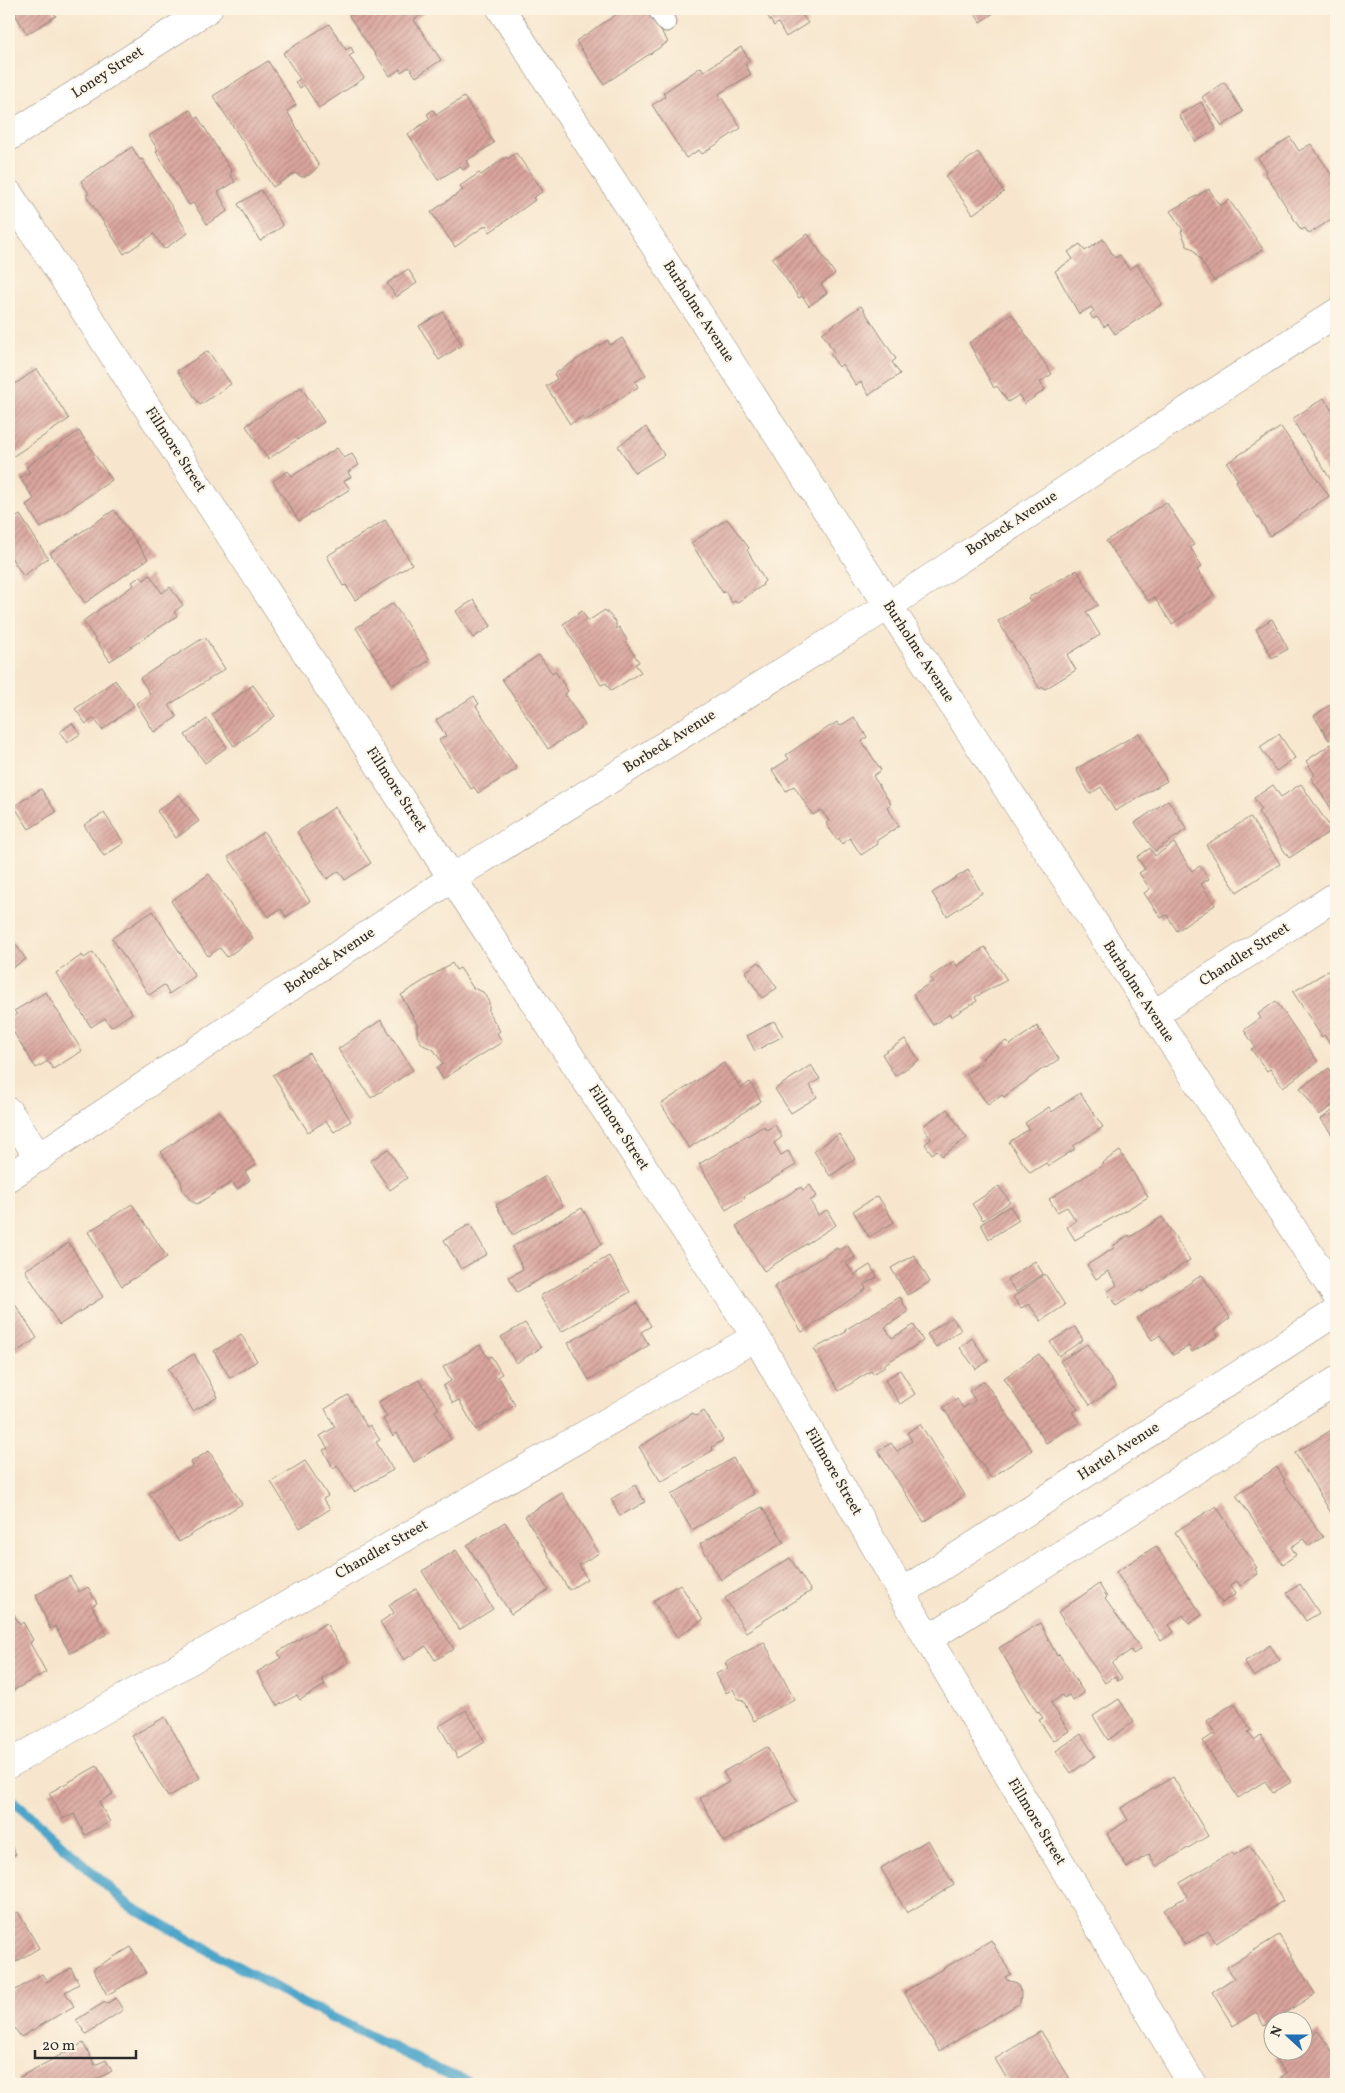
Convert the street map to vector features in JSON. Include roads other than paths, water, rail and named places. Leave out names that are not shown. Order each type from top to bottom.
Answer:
[{"type":"street","name":"Loney Street","points":[[9,137],[208,9]]},
{"type":"street","name":"Burholme Avenue","points":[[501,9],[1336,1295]]},
{"type":"street","name":"Fillmore Street","points":[[9,194],[452,878],[756,1336],[928,1639],[1192,2084]]},
{"type":"street","name":"Borbeck Avenue","points":[[9,1177],[452,878],[888,606],[1336,313]]},
{"type":"street","name":"Chandler Street","points":[[1153,1015],[1336,896]]},
{"type":"street","points":[[9,1112],[39,1158]]},
{"type":"street","name":"Hartel Avenue","points":[[902,1592],[1336,1312]]},
{"type":"street","name":"Chandler Street","points":[[9,1764],[756,1336]]},
{"type":"street","points":[[928,1639],[1336,1382]]},
{"type":"waterway","points":[[9,1801],[12,1800],[128,1905],[303,2003],[443,2072],[475,2084]]}]
